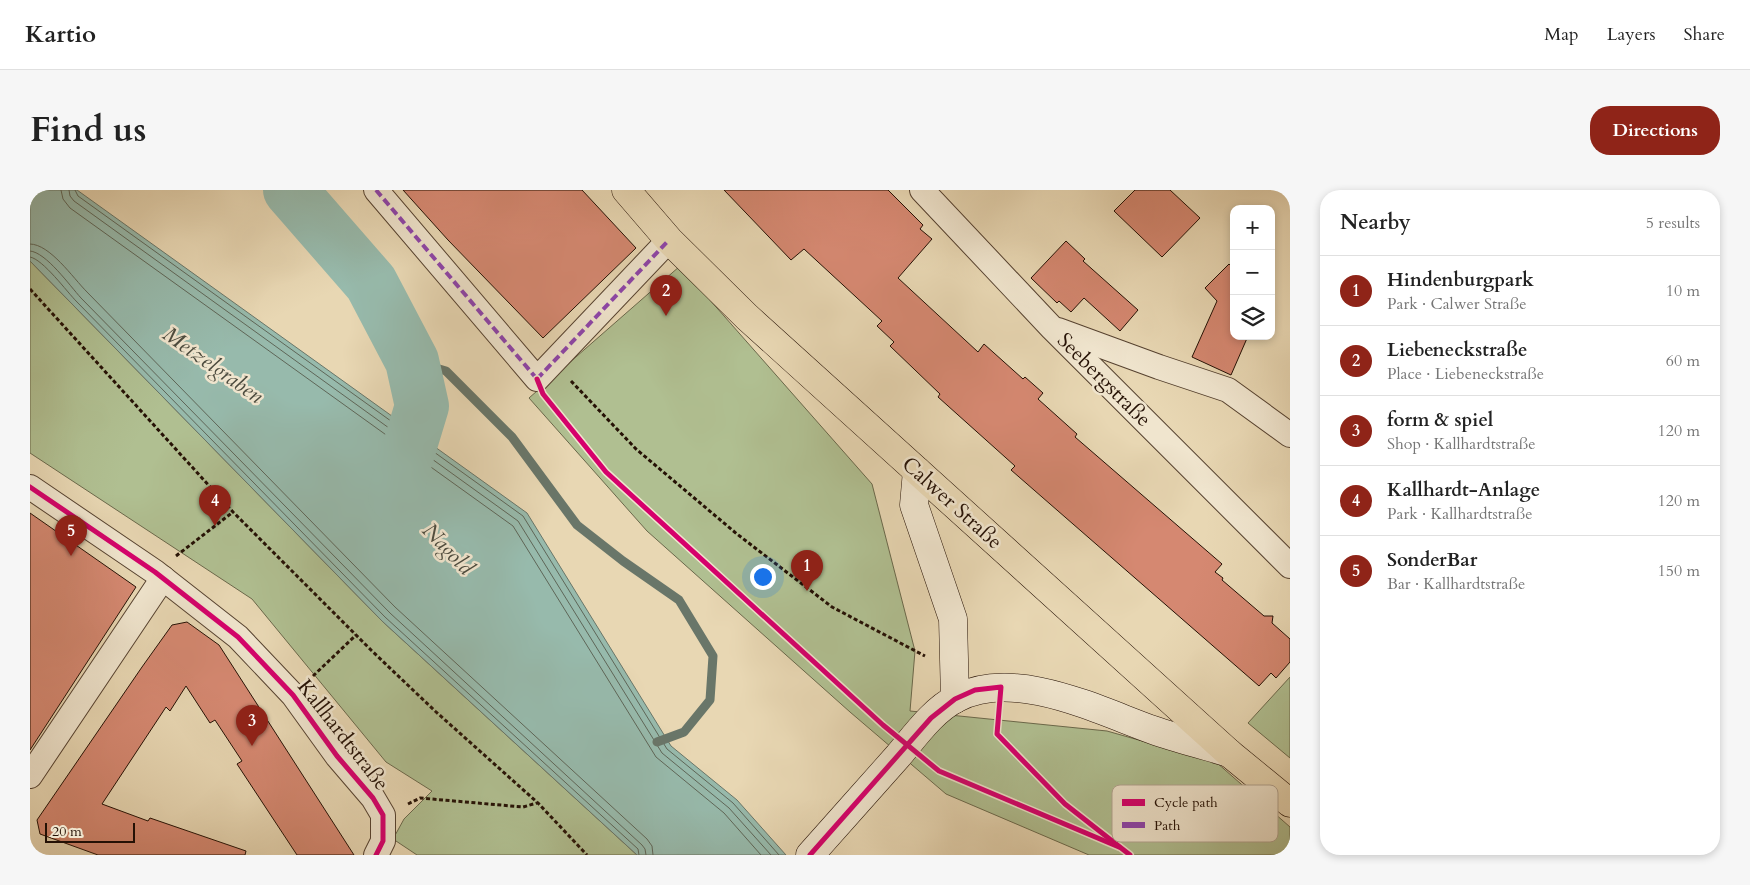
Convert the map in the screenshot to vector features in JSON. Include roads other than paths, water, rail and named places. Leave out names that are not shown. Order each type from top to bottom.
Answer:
[{"type":"main road","name":"Calwer Straße","points":[[626,190],[670,240],[747,317],[1229,753],[1268,785]]},
{"type":"main road","name":"Calwer Straße","points":[[1278,793],[1290,803]]},
{"type":"street","points":[[376,190],[537,379],[670,240]]},
{"type":"street","name":"Seebergstraße","points":[[922,190],[1052,328],[1290,566]]},
{"type":"street","points":[[1052,328],[1228,390],[1290,435]]},
{"type":"street","points":[[810,855],[931,718],[956,686],[953,619],[914,505],[917,471]]},
{"type":"street","name":"Kallhardtstraße","points":[[30,487],[159,575],[238,637],[292,695],[337,756],[373,798],[383,815],[383,841],[376,855]]},
{"type":"street","points":[[30,776],[159,575]]},
{"type":"street","points":[[956,686],[975,690],[1001,687],[1034,691],[1082,703],[1154,730],[1229,753]]},
{"type":"water","name":"Metzelgraben","points":[[30,190],[77,190],[527,513],[671,746],[737,800],[786,855],[637,855],[382,621],[30,261]]},
{"type":"waterway","name":"Nagold","points":[[290,190],[371,283],[412,361],[422,406],[395,495],[400,500]]},
{"type":"waterway","points":[[412,361],[446,371],[512,437],[577,525],[623,561],[679,600],[713,656],[710,700],[684,732],[657,742]]},
{"type":"place","name":"Liebeneckstraße","points":[[666,316]]},
{"type":"place","name":"Kallhardt-Anlage","points":[[215,526]]},
{"type":"place","name":"SonderBar","points":[[71,556]]},
{"type":"place","name":"Hindenburgpark","points":[[807,591]]},
{"type":"place","name":"form & spiel","points":[[252,746]]}]
